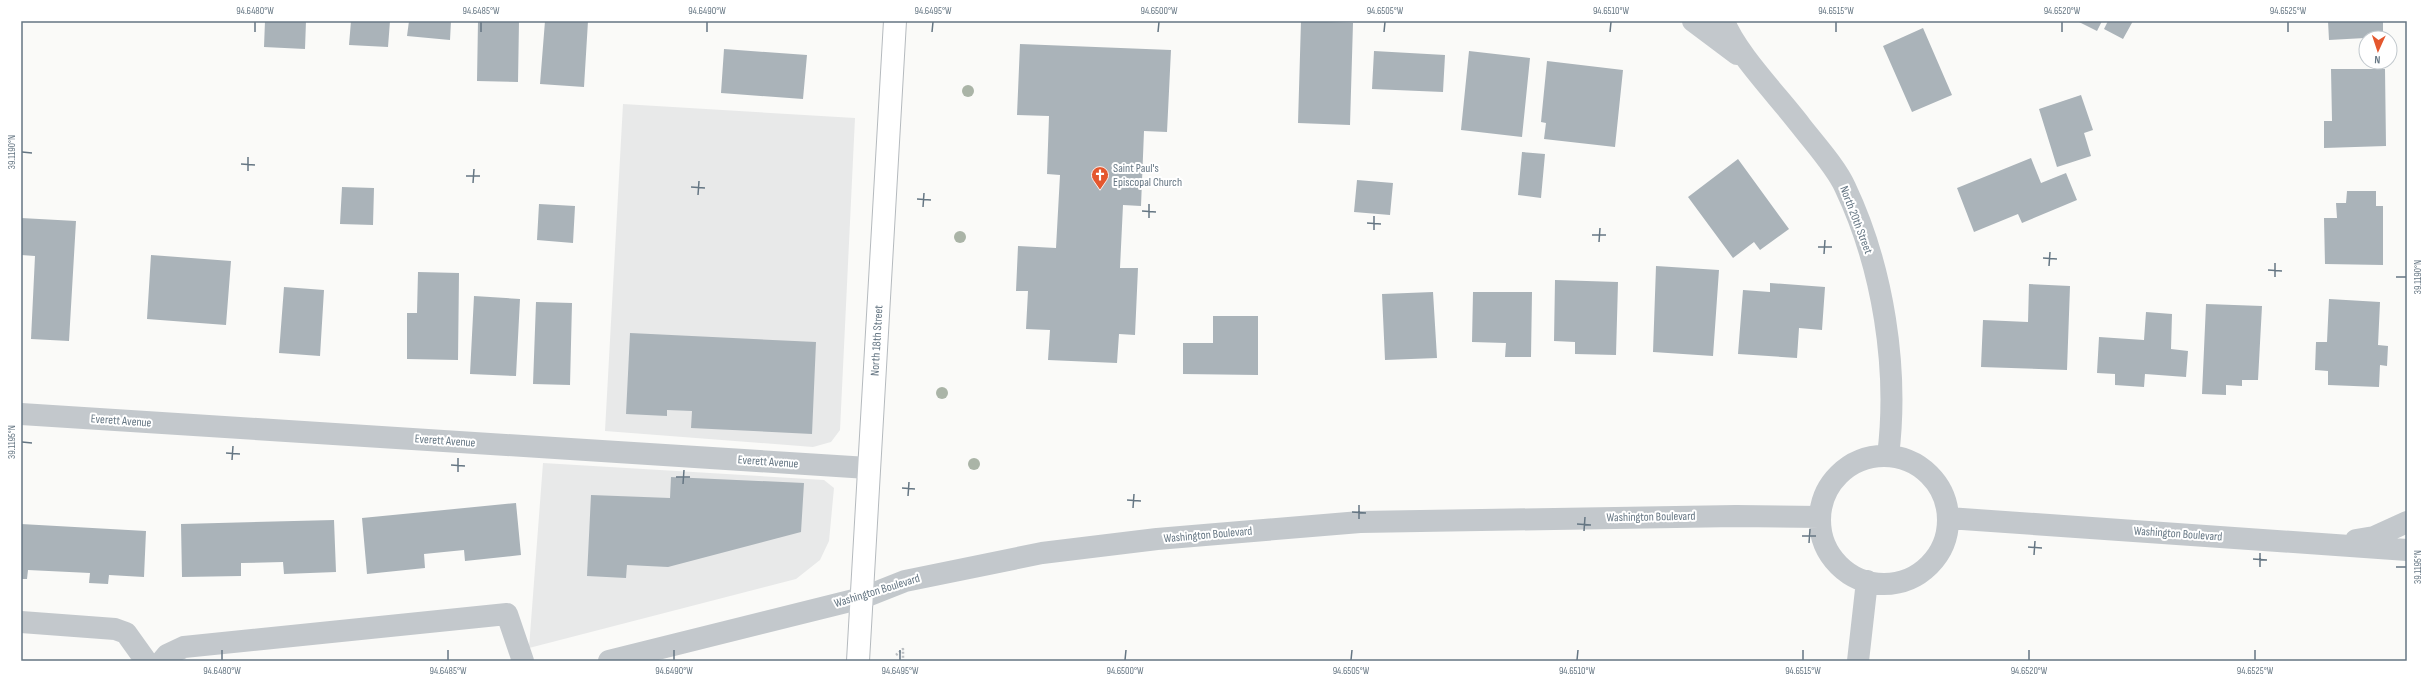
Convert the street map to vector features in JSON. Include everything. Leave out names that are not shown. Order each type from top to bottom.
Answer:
[{"type":"main road","name":"North 18th Street","points":[[858,661],[895,21]]},
{"type":"street","points":[[1693,21],[1753,66]]},
{"type":"street","name":"North 20th Street","points":[[1724,21],[1727,30],[1753,66],[1786,106],[1845,186],[1869,250],[1885,320],[1892,373],[1891,431],[1888,456]]},
{"type":"street","name":"Everett Avenue","points":[[21,414],[868,468]]},
{"type":"street","points":[[1888,456],[1906,460],[1918,466],[1936,482],[1945,499],[1948,518],[1946,537],[1938,556],[1924,570],[1906,580],[1886,584],[1867,581],[1842,568],[1832,557],[1821,531],[1820,517],[1823,500],[1830,485],[1841,472],[1855,462],[1871,457],[1888,456]]},
{"type":"street","name":"Washington Boulevard","points":[[609,661],[862,598],[906,581],[1042,553],[1195,535],[1360,522],[1736,516],[1820,517]]},
{"type":"street","name":"Washington Boulevard","points":[[1948,518],[2407,550]]},
{"type":"street","points":[[2319,545],[2374,537],[2407,522]]},
{"type":"street","points":[[1858,661],[1867,581]]},
{"type":"street","points":[[162,661],[167,655],[184,647],[507,614],[523,661]]},
{"type":"street","points":[[21,622],[115,629],[126,633],[146,661]]},
{"type":"path","points":[[896,655],[903,649],[903,661]]},
{"type":"shaded area","points":[[623,104],[855,118],[840,430],[831,442],[813,447],[605,431]]},
{"type":"shaded area","points":[[543,463],[824,480],[834,488],[829,541],[820,560],[796,579],[529,648]]},
{"type":"building","points":[[265,21],[306,21],[305,49],[264,47]]},
{"type":"building","points":[[351,21],[390,21],[388,47],[349,45]]},
{"type":"building","points":[[409,21],[451,21],[450,40],[407,36]]},
{"type":"building","points":[[478,21],[519,21],[518,82],[477,81]]},
{"type":"building","points":[[545,21],[588,21],[584,87],[540,84]]},
{"type":"building","points":[[1301,21],[1353,23],[1350,125],[1298,123]]},
{"type":"building","points":[[2077,21],[2102,21],[2097,31]]},
{"type":"building","points":[[2108,21],[2133,21],[2123,39],[2104,29]]},
{"type":"building","points":[[2328,21],[2383,21],[2383,30],[2358,30],[2358,38],[2329,40]]},
{"type":"building","points":[[1923,28],[1952,95],[1912,112],[1883,46]]},
{"type":"building","name":"Saint Paul's Episcopal Church","points":[[1020,44],[1171,50],[1167,132],[1144,131],[1141,206],[1123,205],[1120,268],[1138,268],[1135,335],[1119,334],[1117,363],[1048,360],[1050,330],[1026,329],[1028,291],[1016,291],[1018,246],[1056,248],[1060,175],[1047,174],[1049,116],[1017,115]]},
{"type":"building","points":[[724,49],[807,55],[803,99],[721,93]]},
{"type":"building","points":[[1374,51],[1445,55],[1443,92],[1372,89]]},
{"type":"building","points":[[1469,51],[1530,58],[1522,137],[1461,130]]},
{"type":"building","points":[[1547,61],[1623,70],[1615,147],[1544,139],[1546,123],[1541,122]]},
{"type":"building","points":[[2331,69],[2385,70],[2386,146],[2324,148],[2324,121],[2332,121]]},
{"type":"building","points":[[2081,95],[2093,130],[2084,133],[2091,156],[2057,167],[2039,109]]},
{"type":"building","points":[[1522,152],[1545,154],[1541,198],[1518,195]]},
{"type":"building","points":[[2031,158],[2041,183],[2066,173],[2077,200],[2022,223],[2018,214],[1974,232],[1957,188]]},
{"type":"building","points":[[1738,159],[1789,229],[1760,250],[1754,242],[1733,258],[1688,197]]},
{"type":"building","points":[[1357,180],[1393,183],[1390,215],[1354,212]]},
{"type":"building","points":[[342,187],[374,188],[373,225],[340,224]]},
{"type":"building","points":[[2347,191],[2376,191],[2376,206],[2383,206],[2383,265],[2325,264],[2324,218],[2337,218],[2336,203],[2346,203]]},
{"type":"building","points":[[539,204],[575,206],[573,243],[537,240]]},
{"type":"building","points":[[21,218],[76,221],[69,341],[31,339],[35,256],[21,255]]},
{"type":"building","points":[[151,255],[231,261],[226,325],[147,319]]},
{"type":"building","points":[[1656,266],[1719,270],[1713,356],[1653,352]]},
{"type":"building","points":[[418,272],[459,273],[458,360],[407,359],[407,313],[417,313]]},
{"type":"building","points":[[1555,280],[1618,282],[1616,355],[1575,354],[1575,342],[1554,341]]},
{"type":"building","points":[[1770,283],[1825,287],[1822,330],[1799,328],[1797,358],[1738,354],[1743,290],[1770,292]]},
{"type":"building","points":[[2029,284],[2070,286],[2067,370],[1981,367],[1983,320],[2028,322]]},
{"type":"building","points":[[284,287],[324,290],[320,356],[279,353]]},
{"type":"building","points":[[1433,292],[1437,358],[1385,360],[1382,294]]},
{"type":"building","points":[[1473,292],[1532,292],[1531,357],[1505,357],[1506,343],[1472,342]]},
{"type":"building","points":[[474,296],[520,299],[516,376],[470,374]]},
{"type":"building","points":[[2329,299],[2380,302],[2378,345],[2388,346],[2387,366],[2380,365],[2379,387],[2328,385],[2328,371],[2315,370],[2316,342],[2327,342]]},
{"type":"building","points":[[536,302],[572,303],[570,385],[533,384]]},
{"type":"building","points":[[2206,304],[2262,306],[2258,380],[2242,380],[2242,386],[2226,385],[2226,395],[2202,394]]},
{"type":"building","points":[[2146,312],[2172,314],[2171,349],[2188,351],[2186,377],[2145,374],[2144,387],[2115,385],[2115,374],[2097,373],[2099,337],[2144,340]]},
{"type":"building","points":[[1213,316],[1258,316],[1258,375],[1183,374],[1183,343],[1213,343]]},
{"type":"building","points":[[630,333],[816,342],[812,434],[691,428],[692,411],[667,410],[667,416],[626,414]]},
{"type":"building","points":[[671,477],[804,483],[801,532],[668,567],[627,565],[626,578],[587,576],[591,495],[670,498]]},
{"type":"building","points":[[516,503],[521,555],[465,561],[464,550],[424,554],[425,568],[367,574],[362,518]]},
{"type":"building","points":[[334,520],[336,572],[284,574],[283,562],[241,563],[241,576],[182,577],[181,524]]},
{"type":"building","points":[[21,524],[146,531],[144,577],[109,575],[108,584],[89,583],[90,573],[28,570],[27,579],[21,579]]},
{"type":"place","name":"Saint Paul's Episcopal Church","points":[[1100,190]]}]
